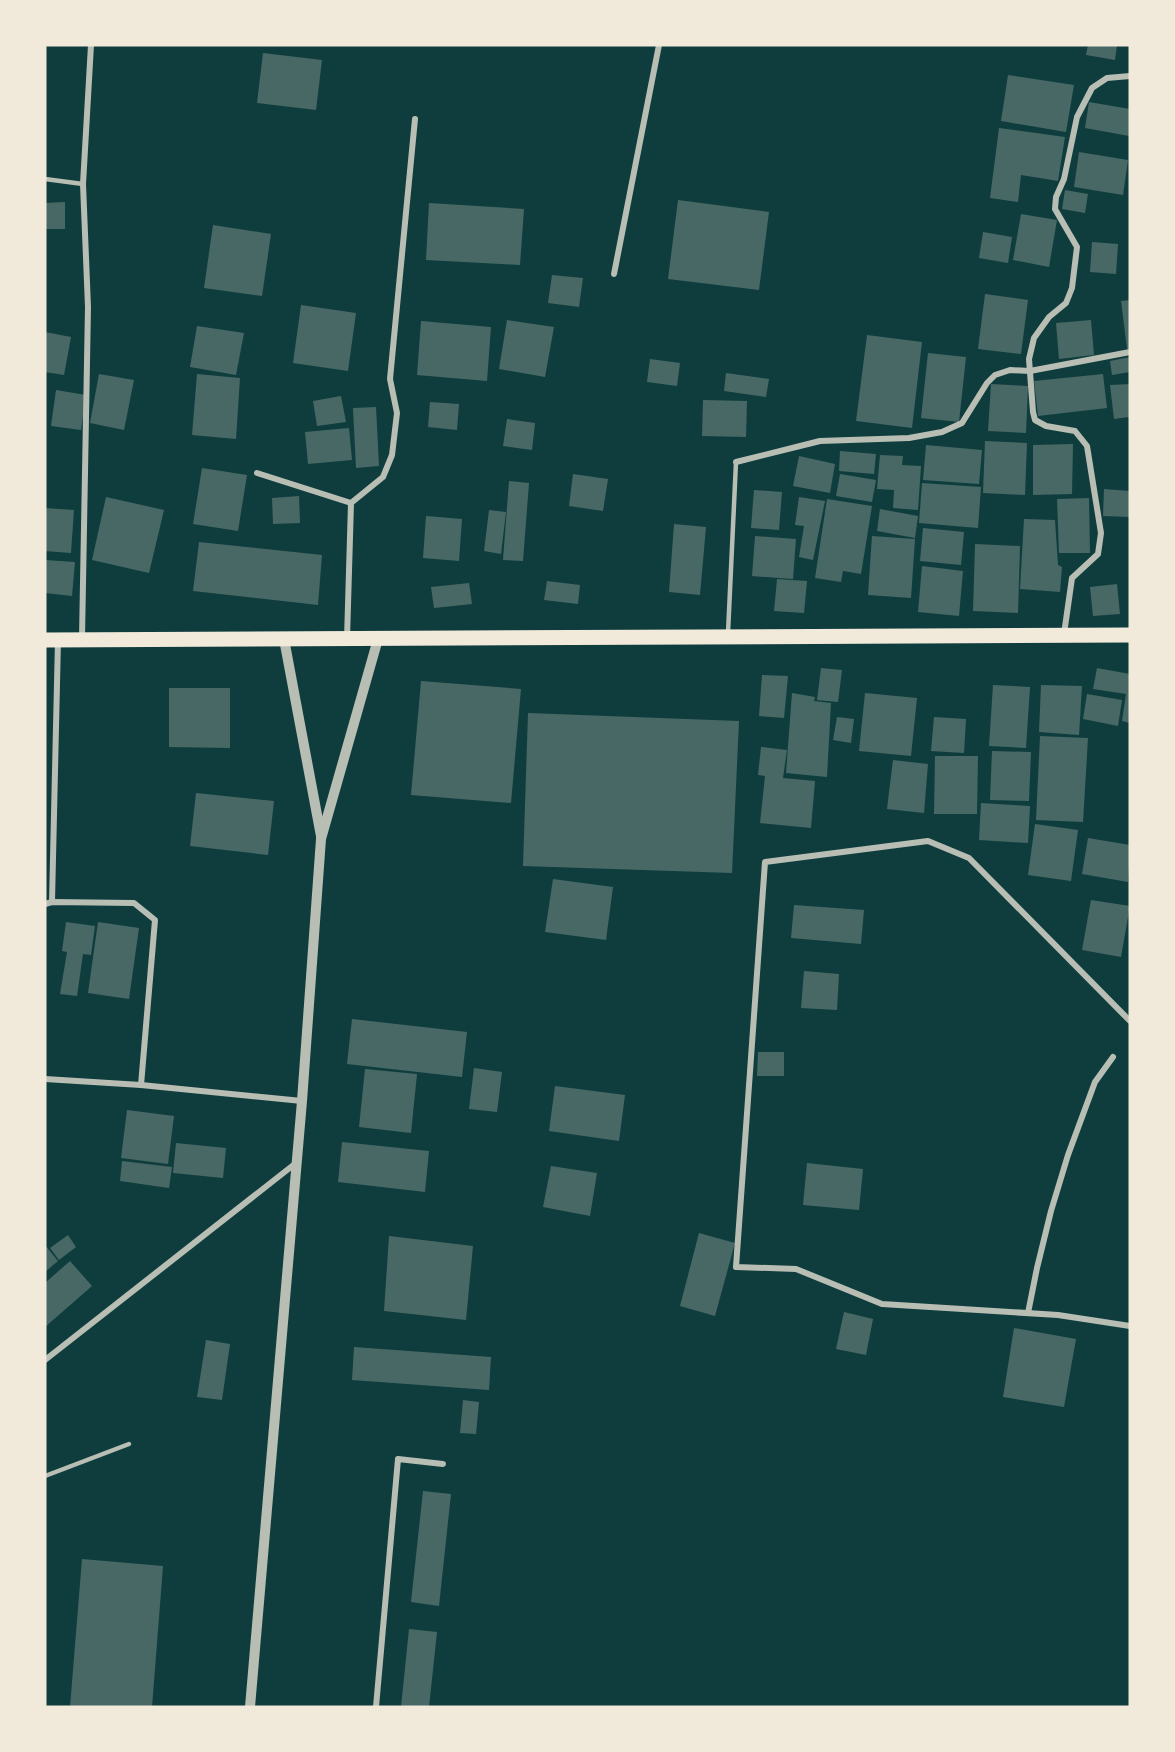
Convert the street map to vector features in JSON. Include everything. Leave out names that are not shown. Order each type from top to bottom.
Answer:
[{"type":"main road","points":[[51,640],[1130,634]]},
{"type":"street","points":[[82,639],[88,307],[83,184],[91,45]]},
{"type":"street","points":[[614,274],[659,45]]},
{"type":"street","points":[[1064,635],[1072,578],[1098,554],[1101,533],[1087,446],[1075,431],[1046,426],[1035,420],[1029,359],[1034,338],[1049,317],[1066,303],[1072,288],[1077,247],[1055,209],[1056,197],[1064,179],[1077,117],[1092,88],[1107,78],[1130,76]]},
{"type":"street","points":[[351,502],[383,477],[392,455],[397,413],[390,379],[415,119]]},
{"type":"street","points":[[736,462],[820,441],[909,438],[942,432],[962,423],[987,383],[995,375],[1010,370],[1030,371],[1130,352]]},
{"type":"street","points":[[257,473],[351,502]]},
{"type":"street","points":[[347,639],[351,502]]},
{"type":"street","points":[[284,639],[321,839]]},
{"type":"street","points":[[250,1707],[302,1101],[321,839],[378,639]]},
{"type":"street","points":[[51,640],[48,903],[134,903],[155,920],[141,1085]]},
{"type":"street","points":[[1130,1022],[969,858],[928,841],[765,862],[736,1267],[796,1269],[882,1304],[1058,1315],[1130,1326]]},
{"type":"street","points":[[1028,1313],[1051,1211],[1068,1155],[1095,1082],[1113,1057]]},
{"type":"street","points":[[45,1078],[302,1101]]},
{"type":"street","points":[[45,1360],[296,1163]]},
{"type":"street","points":[[376,1707],[398,1459],[443,1464]]},
{"type":"lane","points":[[45,179],[83,184]]},
{"type":"lane","points":[[728,637],[736,462]]},
{"type":"lane","points":[[45,1476],[129,1444]]},
{"type":"building","points":[[1088,45],[1117,45],[1115,60],[1086,55]]},
{"type":"building","points":[[263,53],[322,60],[316,110],[257,103]]},
{"type":"building","points":[[1008,75],[1074,85],[1066,132],[1001,121]]},
{"type":"building","points":[[1089,102],[1130,109],[1129,136],[1085,128]]},
{"type":"building","points":[[999,128],[1065,137],[1058,181],[1021,175],[1018,202],[990,198]]},
{"type":"building","points":[[1079,152],[1128,160],[1123,195],[1074,187]]},
{"type":"building","points":[[1065,190],[1088,194],[1085,213],[1062,209]]},
{"type":"building","points":[[678,200],[769,212],[759,290],[668,279]]},
{"type":"building","points":[[65,202],[65,229],[45,229],[45,203]]},
{"type":"building","points":[[429,203],[524,209],[520,265],[426,260]]},
{"type":"building","points":[[1021,214],[1057,220],[1049,267],[1013,260]]},
{"type":"building","points":[[213,225],[271,234],[262,296],[204,288]]},
{"type":"building","points":[[983,232],[1012,237],[1008,263],[979,258]]},
{"type":"building","points":[[1092,242],[1118,244],[1116,274],[1090,272]]},
{"type":"building","points":[[552,275],[583,278],[579,307],[548,303]]},
{"type":"building","points":[[985,294],[1028,300],[1021,354],[978,349]]},
{"type":"building","points":[[1130,300],[1130,349],[1127,349],[1121,301]]},
{"type":"building","points":[[301,305],[356,313],[348,371],[293,363]]},
{"type":"building","points":[[507,320],[554,327],[545,377],[499,369]]},
{"type":"building","points":[[1091,320],[1094,355],[1059,359],[1056,323]]},
{"type":"building","points":[[421,321],[491,327],[487,381],[417,375]]},
{"type":"building","points":[[197,326],[244,333],[236,375],[190,367]]},
{"type":"building","points":[[45,332],[71,337],[64,375],[45,372]]},
{"type":"building","points":[[867,335],[922,342],[912,428],[856,421]]},
{"type":"building","points":[[928,353],[966,357],[959,422],[921,418]]},
{"type":"building","points":[[1130,357],[1130,372],[1112,375],[1110,361]]},
{"type":"building","points":[[650,359],[680,363],[677,386],[647,382]]},
{"type":"building","points":[[726,373],[769,379],[766,397],[724,391]]},
{"type":"building","points":[[99,374],[134,380],[124,430],[90,423]]},
{"type":"building","points":[[197,374],[240,378],[236,439],[192,435]]},
{"type":"building","points":[[1103,374],[1107,408],[1038,416],[1034,381]]},
{"type":"building","points":[[991,384],[1028,386],[1026,433],[988,431]]},
{"type":"building","points":[[1130,384],[1129,417],[1114,419],[1110,385]]},
{"type":"building","points":[[56,390],[86,395],[81,430],[51,426]]},
{"type":"building","points":[[341,396],[346,422],[317,426],[313,401]]},
{"type":"building","points":[[703,400],[747,401],[746,437],[702,436]]},
{"type":"building","points":[[430,402],[459,404],[457,430],[428,427]]},
{"type":"building","points":[[376,407],[379,466],[356,468],[353,408]]},
{"type":"building","points":[[507,419],[535,423],[532,450],[503,446]]},
{"type":"building","points":[[349,428],[352,460],[308,464],[305,432]]},
{"type":"building","points":[[985,441],[1027,443],[1025,495],[983,493]]},
{"type":"building","points":[[1073,444],[1072,494],[1033,495],[1033,445]]},
{"type":"building","points":[[926,445],[982,450],[979,484],[923,480]]},
{"type":"building","points":[[840,451],[876,454],[874,474],[839,471]]},
{"type":"building","points":[[880,455],[903,456],[902,465],[921,466],[918,510],[893,508],[894,490],[877,489]]},
{"type":"building","points":[[799,456],[835,464],[830,493],[793,486]]},
{"type":"building","points":[[202,468],[247,475],[238,531],[193,524]]},
{"type":"building","points":[[573,474],[608,479],[603,511],[569,506]]},
{"type":"building","points":[[840,474],[876,480],[872,502],[836,496]]},
{"type":"building","points":[[509,481],[529,483],[523,561],[503,560]]},
{"type":"building","points":[[922,483],[981,487],[978,528],[919,523]]},
{"type":"building","points":[[1104,489],[1130,491],[1130,517],[1103,516]]},
{"type":"building","points":[[754,490],[782,492],[779,530],[751,528]]},
{"type":"building","points":[[299,496],[300,523],[273,524],[272,498]]},
{"type":"building","points":[[106,497],[164,510],[149,573],[92,560]]},
{"type":"building","points":[[799,497],[825,501],[813,560],[799,557],[804,526],[795,525]]},
{"type":"building","points":[[1089,498],[1090,553],[1059,553],[1057,499]]},
{"type":"building","points":[[827,499],[872,506],[861,574],[843,571],[841,582],[815,578]]},
{"type":"building","points":[[45,508],[74,510],[71,553],[45,551]]},
{"type":"building","points":[[880,509],[918,516],[915,538],[877,531]]},
{"type":"building","points":[[489,510],[506,512],[501,554],[484,551]]},
{"type":"building","points":[[426,516],[462,519],[459,561],[423,558]]},
{"type":"building","points":[[1024,519],[1055,520],[1058,565],[1062,567],[1060,592],[1020,589]]},
{"type":"building","points":[[674,524],[706,527],[700,595],[669,592]]},
{"type":"building","points":[[923,528],[964,532],[961,565],[920,561]]},
{"type":"building","points":[[755,536],[796,539],[793,579],[752,576]]},
{"type":"building","points":[[872,536],[915,539],[911,598],[868,595]]},
{"type":"building","points":[[199,542],[322,555],[318,605],[193,591]]},
{"type":"building","points":[[975,544],[1020,546],[1018,613],[973,611]]},
{"type":"building","points":[[45,560],[75,562],[72,596],[45,593]]},
{"type":"building","points":[[922,566],[963,571],[959,616],[918,612]]},
{"type":"building","points":[[777,579],[807,581],[804,613],[774,611]]},
{"type":"building","points":[[547,581],[580,585],[578,604],[544,600]]},
{"type":"building","points":[[469,583],[472,604],[434,608],[431,587]]},
{"type":"building","points":[[1117,584],[1120,614],[1093,616],[1090,587]]},
{"type":"building","points":[[821,668],[842,670],[838,702],[817,700]]},
{"type":"building","points":[[1097,668],[1130,674],[1130,723],[1122,721],[1126,694],[1093,689]]},
{"type":"building","points":[[762,675],[788,676],[784,718],[759,716]]},
{"type":"building","points":[[421,681],[521,689],[511,803],[411,795]]},
{"type":"building","points":[[993,685],[1030,687],[1026,748],[989,746]]},
{"type":"building","points":[[1041,685],[1082,686],[1079,735],[1039,732]]},
{"type":"building","points":[[169,688],[230,688],[230,748],[169,747]]},
{"type":"building","points":[[792,693],[815,697],[814,701],[831,703],[827,777],[786,773]]},
{"type":"building","points":[[865,693],[917,698],[911,756],[859,751]]},
{"type":"building","points":[[1087,694],[1122,700],[1118,726],[1083,719]]},
{"type":"building","points":[[528,713],[739,721],[732,873],[523,866]]},
{"type":"building","points":[[837,717],[854,719],[851,743],[833,740]]},
{"type":"building","points":[[934,717],[966,719],[964,753],[931,751]]},
{"type":"building","points":[[1040,736],[1088,738],[1083,822],[1036,820]]},
{"type":"building","points":[[761,747],[787,750],[783,778],[815,781],[811,828],[760,823],[765,776],[758,775]]},
{"type":"building","points":[[992,751],[1031,752],[1029,801],[990,800]]},
{"type":"building","points":[[935,756],[978,756],[977,814],[934,814]]},
{"type":"building","points":[[893,760],[928,764],[924,813],[887,809]]},
{"type":"building","points":[[196,793],[274,801],[268,855],[190,846]]},
{"type":"building","points":[[981,803],[1030,806],[1028,843],[979,840]]},
{"type":"building","points":[[1035,824],[1078,830],[1071,881],[1028,875]]},
{"type":"building","points":[[1088,838],[1130,845],[1128,882],[1082,874]]},
{"type":"building","points":[[553,879],[613,887],[606,940],[545,932]]},
{"type":"building","points":[[1091,900],[1130,906],[1121,957],[1082,950]]},
{"type":"building","points":[[794,905],[864,910],[861,944],[791,938]]},
{"type":"building","points":[[66,922],[95,926],[91,955],[83,954],[77,996],[60,994],[67,952],[62,951]]},
{"type":"building","points":[[98,922],[139,928],[129,999],[88,993]]},
{"type":"building","points":[[804,971],[839,974],[837,1010],[801,1008]]},
{"type":"building","points":[[352,1019],[467,1032],[462,1077],[347,1064]]},
{"type":"building","points":[[758,1052],[784,1052],[784,1076],[757,1076]]},
{"type":"building","points":[[474,1068],[502,1072],[497,1112],[469,1109]]},
{"type":"building","points":[[365,1069],[417,1074],[411,1133],[359,1127]]},
{"type":"building","points":[[555,1086],[625,1095],[619,1141],[549,1131]]},
{"type":"building","points":[[127,1110],[174,1116],[168,1164],[121,1158]]},
{"type":"building","points":[[342,1142],[429,1151],[425,1192],[338,1182]]},
{"type":"building","points":[[176,1143],[226,1148],[223,1178],[173,1173]]},
{"type":"building","points":[[122,1161],[172,1167],[169,1188],[120,1181]]},
{"type":"building","points":[[807,1163],[863,1169],[859,1210],[803,1205]]},
{"type":"building","points":[[551,1166],[597,1173],[590,1216],[543,1207]]},
{"type":"building","points":[[699,1233],[735,1243],[715,1316],[680,1306]]},
{"type":"building","points":[[68,1235],[76,1247],[59,1260],[50,1248]]},
{"type":"building","points":[[389,1236],[473,1246],[466,1320],[384,1311]]},
{"type":"building","points":[[45,1245],[58,1261],[45,1272]]},
{"type":"building","points":[[70,1261],[92,1286],[45,1327],[45,1283]]},
{"type":"building","points":[[844,1312],[873,1319],[866,1355],[836,1349]]},
{"type":"building","points":[[1014,1328],[1076,1339],[1064,1407],[1003,1397]]},
{"type":"building","points":[[206,1340],[230,1344],[222,1400],[197,1397]]},
{"type":"building","points":[[354,1347],[491,1357],[489,1390],[352,1380]]},
{"type":"building","points":[[463,1400],[479,1402],[476,1434],[460,1433]]},
{"type":"building","points":[[423,1491],[451,1494],[439,1606],[411,1602]]},
{"type":"building","points":[[82,1559],[163,1566],[152,1707],[70,1707]]},
{"type":"building","points":[[409,1629],[437,1632],[429,1707],[401,1707]]}]
